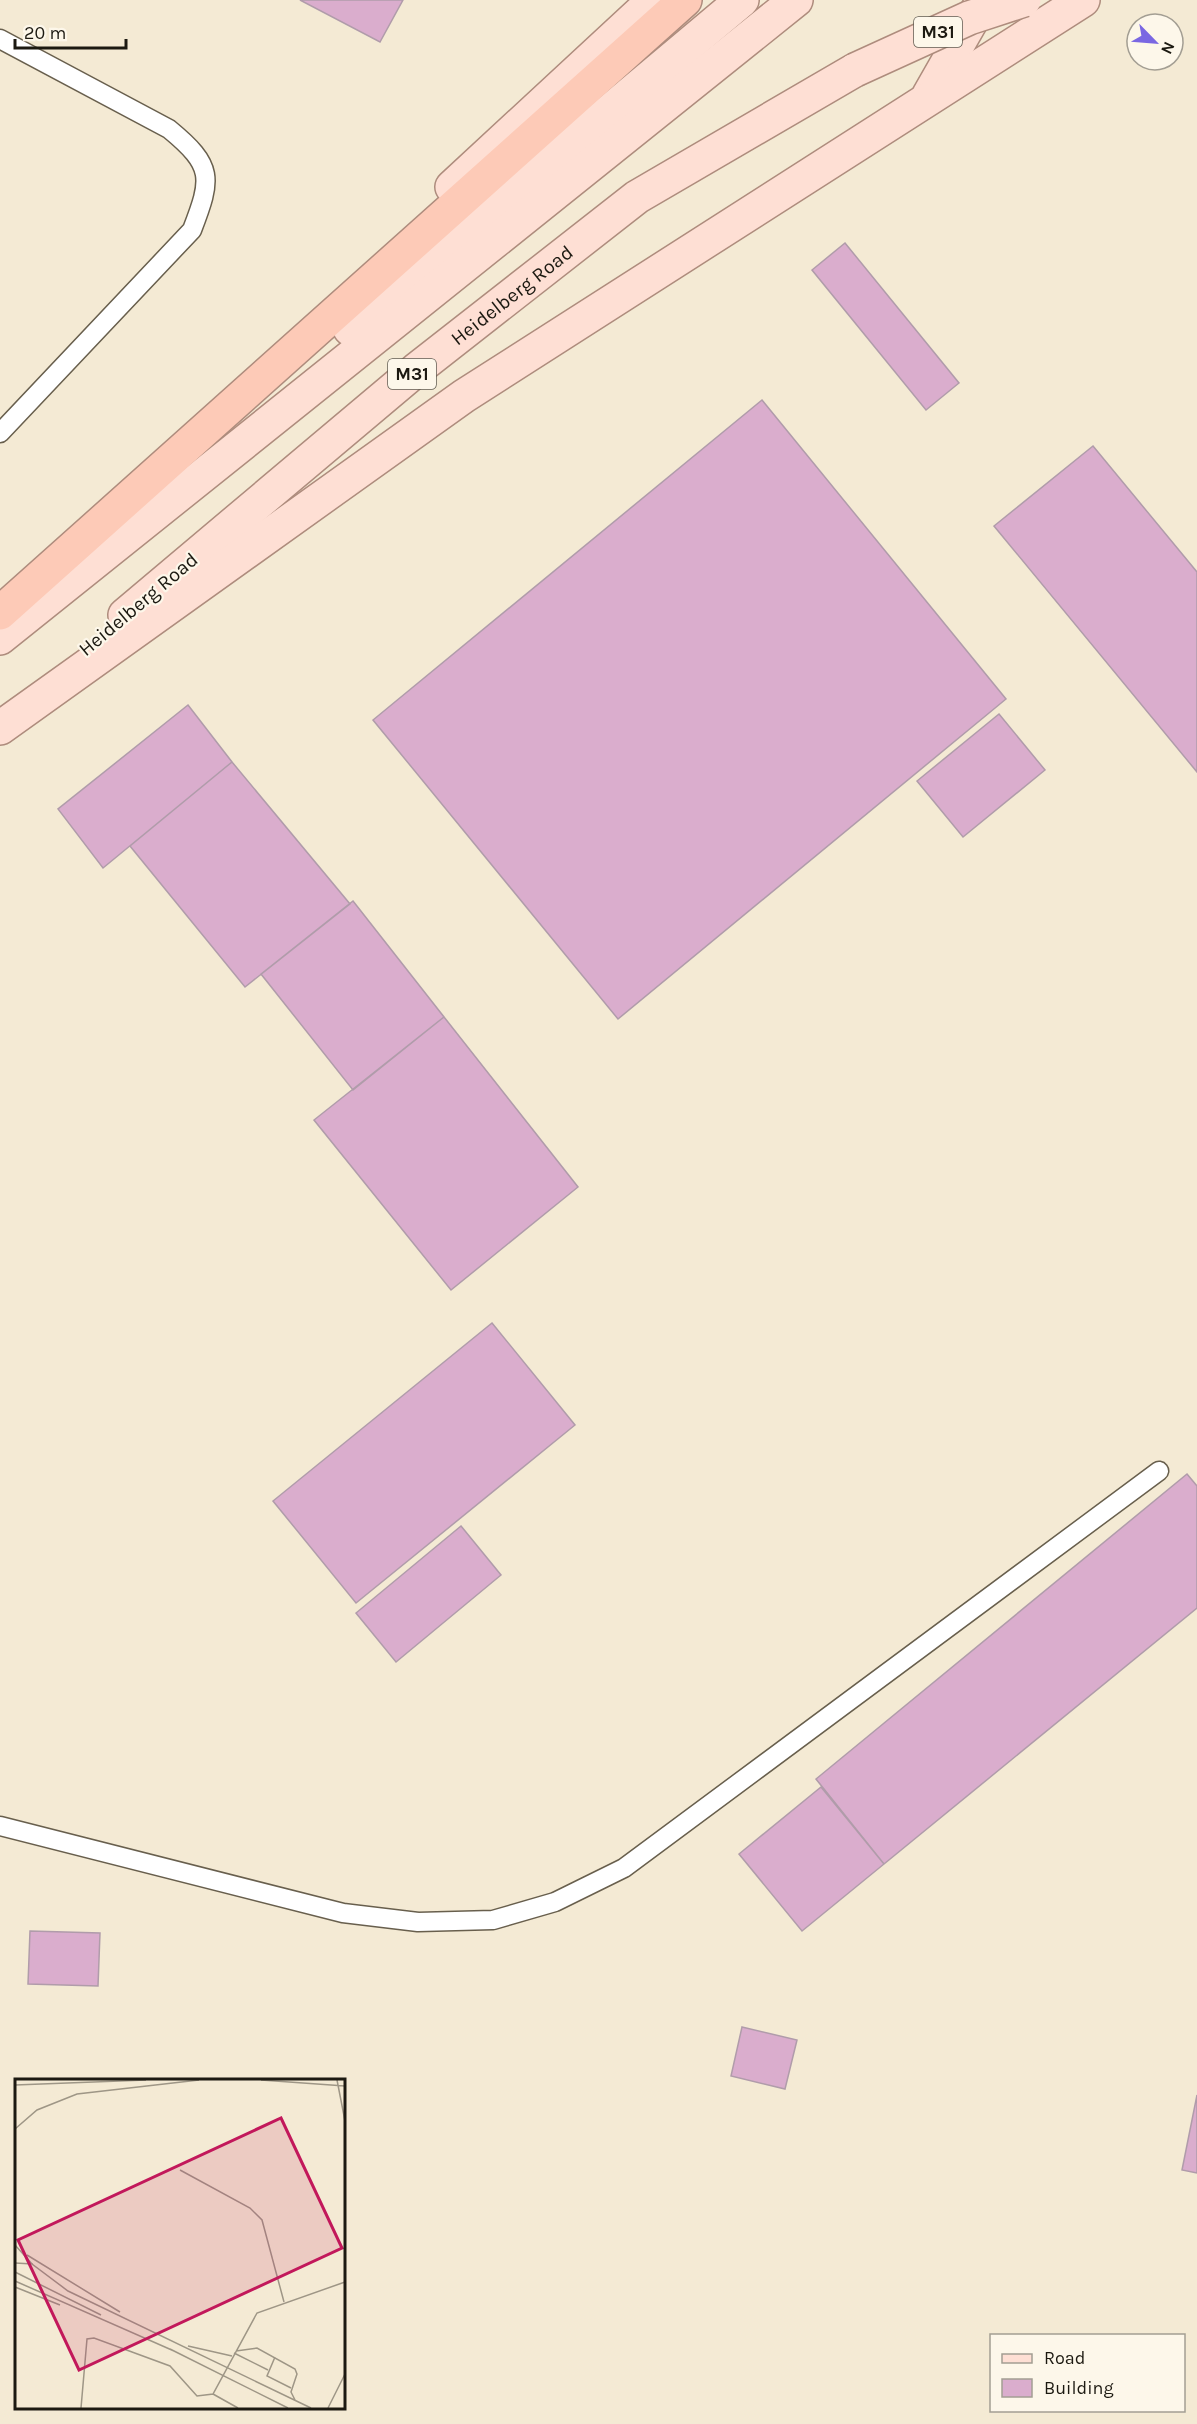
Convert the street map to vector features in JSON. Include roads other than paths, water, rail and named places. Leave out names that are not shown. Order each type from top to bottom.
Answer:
[{"type":"highway","points":[[0,613],[685,0]]},
{"type":"main road","points":[[0,607],[654,0]]},
{"type":"main road","points":[[0,624],[742,0]]},
{"type":"main road","name":"M31","points":[[0,638],[796,0]]},
{"type":"main road","points":[[927,100],[983,0]]},
{"type":"main road","name":"Heidelberg Road","points":[[0,719],[416,370],[637,197],[855,70],[969,18],[1024,0]]},
{"type":"main road","points":[[0,728],[464,396],[1083,0]]},
{"type":"lane","points":[[0,39],[169,129],[194,149],[207,174],[204,199],[192,230],[0,433]]},
{"type":"lane","points":[[0,1826],[343,1913],[418,1922],[493,1920],[555,1902],[624,1868],[1159,1471]]}]
